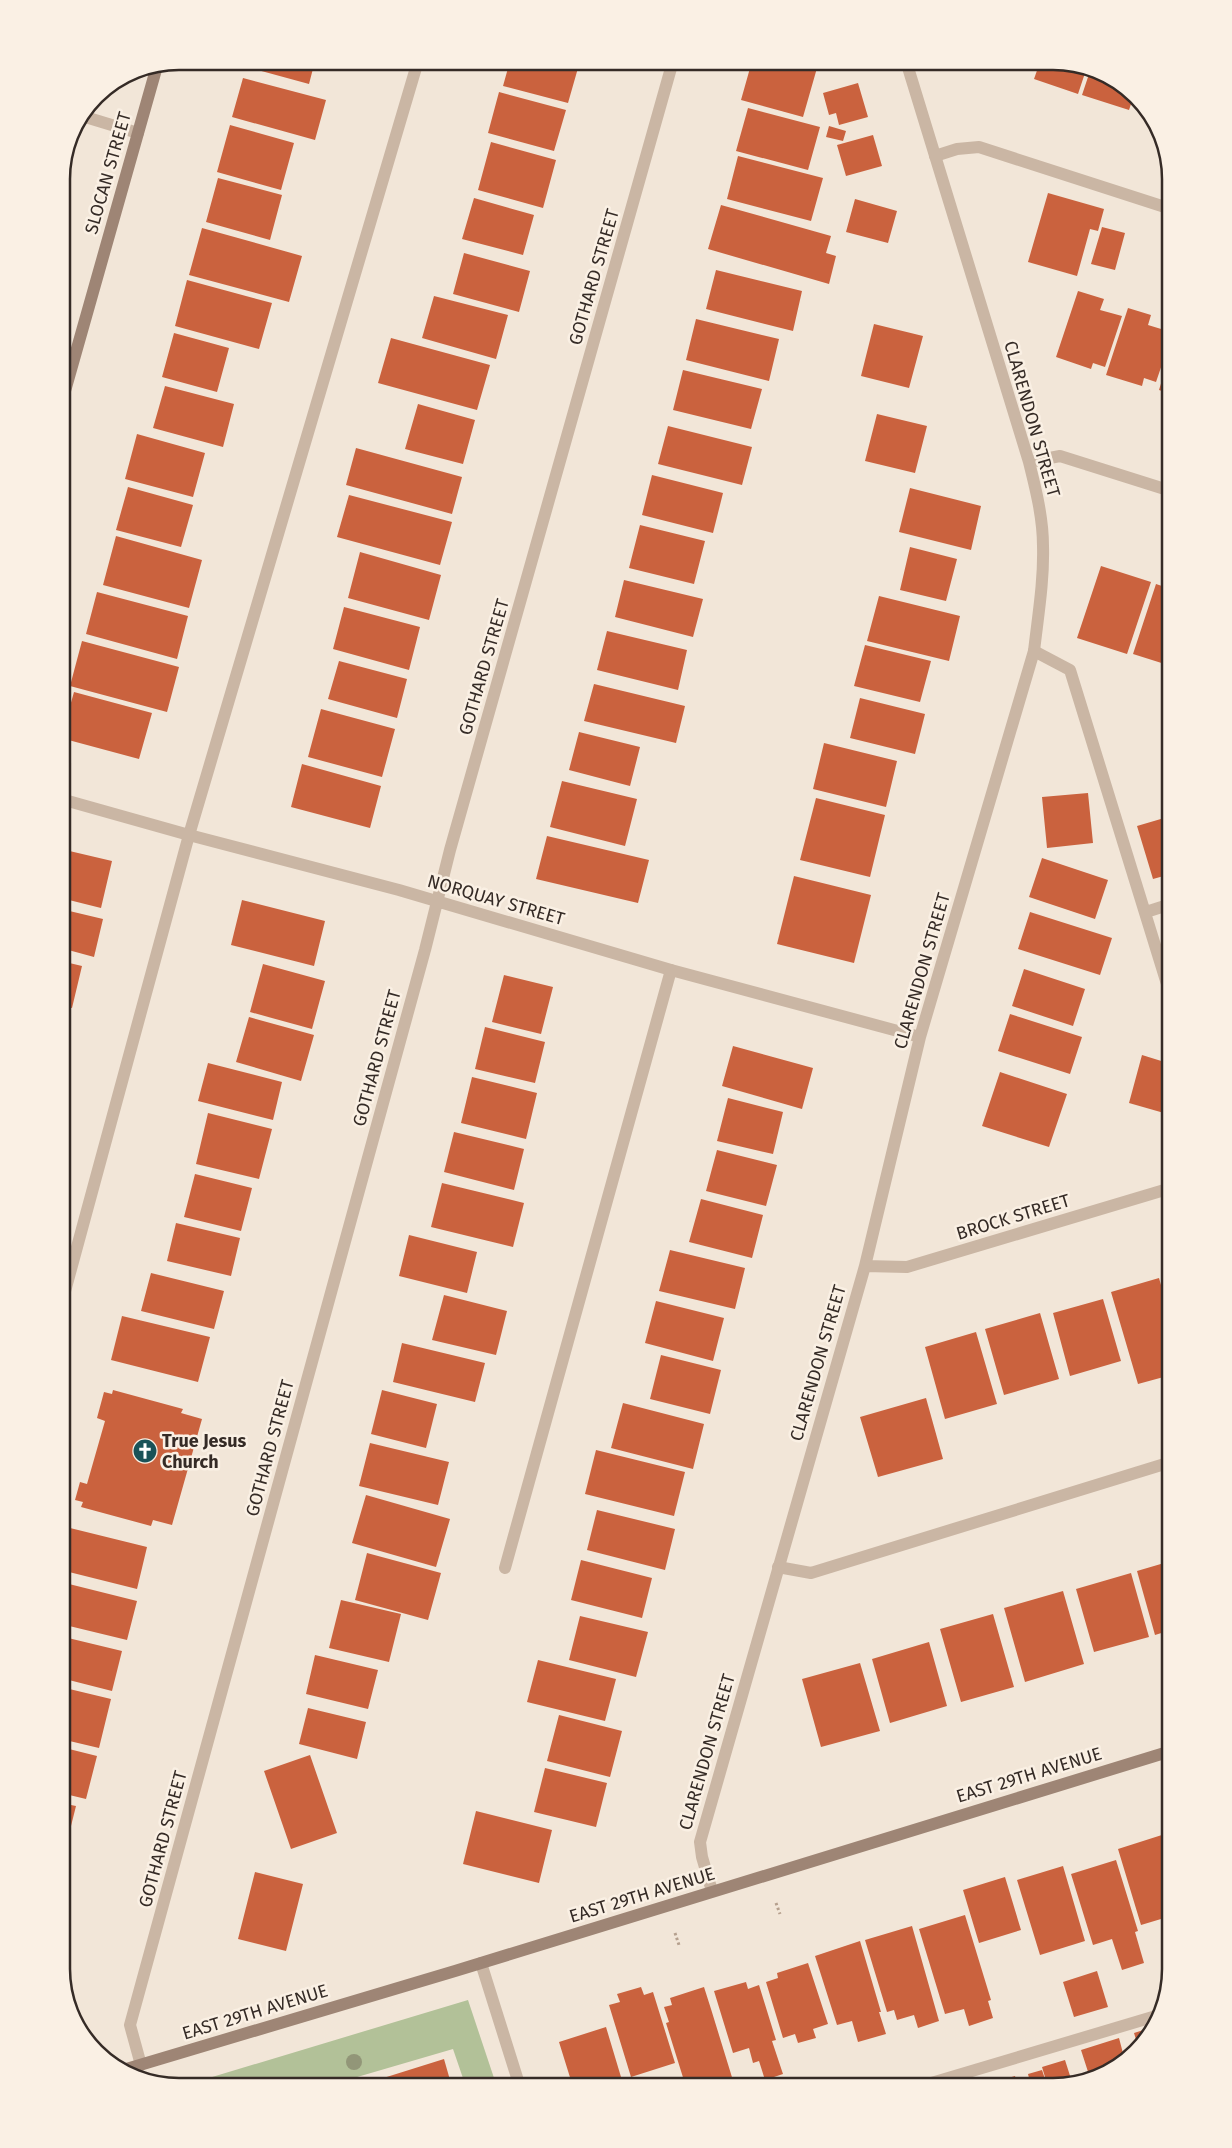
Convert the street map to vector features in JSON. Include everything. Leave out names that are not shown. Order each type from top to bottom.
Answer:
[{"type":"street","points":[[70,1273],[190,835],[415,70]]},
{"type":"street","name":"GOTHARD STREET","points":[[141,2065],[130,2025],[437,901],[670,70]]},
{"type":"street","name":"CLARENDON STREET","points":[[712,1891],[702,1857],[700,1842],[864,1266],[920,1037],[1034,651],[1041,596],[1043,546],[1038,500],[1029,462],[909,70]]},
{"type":"street","name":"SLOCAN STREET","points":[[70,376],[154,73]]},
{"type":"street","points":[[89,118],[138,133]]},
{"type":"street","points":[[936,156],[957,149],[979,146],[1162,206]]},
{"type":"street","points":[[1029,462],[1060,456],[1162,488]]},
{"type":"street","points":[[1034,651],[1070,670],[1162,966]]},
{"type":"street","name":"NORQUAY STREET","points":[[70,802],[437,901],[671,970],[920,1037]]},
{"type":"street","points":[[1146,912],[1162,907]]},
{"type":"street","points":[[505,1568],[671,970]]},
{"type":"street","name":"BROCK STREET","points":[[864,1266],[907,1267],[1162,1191]]},
{"type":"street","points":[[778,1567],[811,1573],[1162,1465]]},
{"type":"street","name":"EAST 29TH AVENUE","points":[[132,2067],[481,1963],[1162,1753]]},
{"type":"street","points":[[481,1963],[517,2078]]},
{"type":"street","points":[[948,2078],[1150,2018]]},
{"type":"path","points":[[776,1903],[780,1914]]},
{"type":"path","points":[[675,1933],[678,1945]]},
{"type":"green space","points":[[468,2000],[494,2078],[463,2078],[453,2049],[354,2078],[209,2078]]},
{"type":"building","points":[[258,70],[313,70],[309,84]]},
{"type":"building","points":[[507,70],[577,70],[568,103],[503,86]]},
{"type":"building","points":[[749,70],[816,70],[803,117],[741,100]]},
{"type":"building","points":[[1037,70],[1060,70],[1084,75],[1078,94],[1034,79]]},
{"type":"building","points":[[1088,76],[1113,88],[1131,103],[1129,110],[1082,95]]},
{"type":"building","points":[[243,78],[326,100],[315,140],[232,117]]},
{"type":"building","points":[[858,83],[868,117],[839,125],[836,113],[829,115],[823,93]]},
{"type":"building","points":[[499,92],[566,110],[554,151],[488,133]]},
{"type":"building","points":[[748,108],[820,127],[808,170],[736,151]]},
{"type":"building","points":[[230,125],[294,143],[281,190],[217,172]]},
{"type":"building","points":[[829,126],[846,131],[843,141],[826,137]]},
{"type":"building","points":[[873,135],[882,166],[846,176],[837,145]]},
{"type":"building","points":[[491,142],[556,160],[543,208],[478,190]]},
{"type":"building","points":[[738,156],[823,178],[811,221],[727,199]]},
{"type":"building","points":[[218,178],[282,195],[270,240],[206,222]]},
{"type":"building","points":[[1048,193],[1104,209],[1098,231],[1090,229],[1077,276],[1028,262]]},
{"type":"building","points":[[474,198],[534,215],[523,255],[462,239]]},
{"type":"building","points":[[855,199],[897,211],[888,243],[846,232]]},
{"type":"building","points":[[721,205],[831,236],[826,253],[836,256],[829,284],[708,249]]},
{"type":"building","points":[[1102,227],[1125,233],[1115,270],[1091,264]]},
{"type":"building","points":[[202,228],[302,256],[289,302],[189,275]]},
{"type":"building","points":[[464,253],[530,271],[519,312],[453,294]]},
{"type":"building","points":[[716,270],[802,291],[793,331],[706,309]]},
{"type":"building","points":[[187,280],[272,303],[259,349],[175,326]]},
{"type":"building","points":[[1078,291],[1104,299],[1100,310],[1122,316],[1105,367],[1093,363],[1091,369],[1056,357]]},
{"type":"building","points":[[434,296],[508,315],[496,359],[422,338]]},
{"type":"building","points":[[1128,308],[1151,315],[1148,325],[1162,329],[1162,364],[1156,382],[1144,378],[1142,386],[1106,375]]},
{"type":"building","points":[[696,319],[779,339],[769,381],[686,360]]},
{"type":"building","points":[[874,324],[923,336],[909,388],[861,376]]},
{"type":"building","points":[[174,333],[229,348],[217,392],[162,377]]},
{"type":"building","points":[[391,338],[490,365],[477,410],[378,383]]},
{"type":"building","points":[[683,370],[762,389],[751,429],[673,410]]},
{"type":"building","points":[[1162,380],[1162,391],[1159,390]]},
{"type":"building","points":[[165,386],[234,404],[223,447],[153,428]]},
{"type":"building","points":[[418,404],[475,420],[463,464],[405,449]]},
{"type":"building","points":[[877,414],[927,426],[915,473],[865,461]]},
{"type":"building","points":[[668,426],[752,447],[742,485],[658,464]]},
{"type":"building","points":[[137,434],[205,453],[193,497],[125,479]]},
{"type":"building","points":[[356,448],[462,477],[452,514],[346,485]]},
{"type":"building","points":[[652,475],[723,493],[713,533],[642,515]]},
{"type":"building","points":[[128,487],[193,505],[181,547],[116,530]]},
{"type":"building","points":[[910,488],[981,506],[971,550],[899,532]]},
{"type":"building","points":[[349,495],[452,522],[440,565],[337,537]]},
{"type":"building","points":[[640,525],[705,541],[694,584],[629,568]]},
{"type":"building","points":[[116,536],[202,560],[189,608],[103,585]]},
{"type":"building","points":[[910,547],[957,559],[946,601],[900,590]]},
{"type":"building","points":[[360,552],[441,575],[429,620],[348,598]]},
{"type":"building","points":[[1101,566],[1151,582],[1127,654],[1077,638]]},
{"type":"building","points":[[624,580],[703,599],[693,637],[615,617]]},
{"type":"building","points":[[1156,584],[1162,586],[1162,663],[1133,654]]},
{"type":"building","points":[[97,592],[188,616],[177,659],[86,634]]},
{"type":"building","points":[[879,596],[960,616],[949,661],[867,641]]},
{"type":"building","points":[[344,607],[420,627],[409,670],[333,649]]},
{"type":"building","points":[[607,631],[687,650],[678,690],[597,670]]},
{"type":"building","points":[[82,641],[179,667],[167,712],[70,686]]},
{"type":"building","points":[[865,645],[931,661],[920,702],[854,686]]},
{"type":"building","points":[[339,661],[407,679],[397,718],[328,699]]},
{"type":"building","points":[[594,684],[685,706],[676,743],[584,721]]},
{"type":"building","points":[[74,692],[152,713],[139,759],[70,740],[70,706]]},
{"type":"building","points":[[860,698],[925,714],[915,754],[850,738]]},
{"type":"building","points":[[321,709],[395,729],[382,777],[308,757]]},
{"type":"building","points":[[579,732],[640,747],[630,786],[569,770]]},
{"type":"building","points":[[824,743],[897,761],[886,807],[813,789]]},
{"type":"building","points":[[302,764],[381,786],[370,828],[291,807]]},
{"type":"building","points":[[562,781],[637,799],[625,846],[550,827]]},
{"type":"building","points":[[1088,793],[1093,843],[1047,848],[1042,797]]},
{"type":"building","points":[[816,798],[885,815],[870,877],[800,860]]},
{"type":"building","points":[[1162,819],[1162,876],[1153,879],[1137,826]]},
{"type":"building","points":[[547,836],[649,860],[638,903],[536,879]]},
{"type":"building","points":[[70,851],[112,861],[101,908],[70,900]]},
{"type":"building","points":[[1042,858],[1108,880],[1095,919],[1029,897]]},
{"type":"building","points":[[794,876],[871,895],[854,963],[777,944]]},
{"type":"building","points":[[242,900],[325,921],[314,966],[231,945]]},
{"type":"building","points":[[70,911],[103,919],[94,957],[70,950]]},
{"type":"building","points":[[1030,912],[1112,938],[1100,975],[1018,949]]},
{"type":"building","points":[[70,963],[82,966],[72,1008],[70,1008]]},
{"type":"building","points":[[263,964],[325,981],[312,1029],[250,1012]]},
{"type":"building","points":[[1024,969],[1085,989],[1073,1026],[1012,1006]]},
{"type":"building","points":[[504,975],[553,987],[541,1034],[492,1022]]},
{"type":"building","points":[[1010,1014],[1082,1037],[1070,1074],[998,1051]]},
{"type":"building","points":[[249,1017],[314,1035],[301,1081],[236,1062]]},
{"type":"building","points":[[485,1027],[545,1042],[535,1083],[475,1069]]},
{"type":"building","points":[[733,1046],[813,1068],[802,1109],[722,1086]]},
{"type":"building","points":[[1142,1055],[1162,1061],[1162,1112],[1129,1103]]},
{"type":"building","points":[[208,1063],[282,1082],[273,1120],[198,1101]]},
{"type":"building","points":[[1000,1072],[1067,1094],[1049,1147],[982,1126]]},
{"type":"building","points":[[472,1077],[537,1093],[526,1139],[461,1123]]},
{"type":"building","points":[[728,1098],[783,1112],[773,1154],[717,1141]]},
{"type":"building","points":[[208,1113],[272,1129],[259,1179],[196,1164]]},
{"type":"building","points":[[454,1132],[524,1149],[514,1190],[444,1172]]},
{"type":"building","points":[[717,1150],[777,1165],[766,1206],[706,1191]]},
{"type":"building","points":[[195,1174],[252,1188],[241,1231],[184,1217]]},
{"type":"building","points":[[442,1183],[524,1203],[513,1247],[431,1227]]},
{"type":"building","points":[[701,1199],[763,1215],[752,1258],[689,1242]]},
{"type":"building","points":[[176,1223],[240,1238],[231,1276],[167,1261]]},
{"type":"building","points":[[409,1235],[477,1252],[467,1293],[399,1276]]},
{"type":"building","points":[[670,1250],[745,1268],[735,1309],[659,1291]]},
{"type":"building","points":[[151,1273],[224,1291],[214,1329],[141,1311]]},
{"type":"building","points":[[1159,1278],[1162,1288],[1162,1377],[1138,1384],[1111,1292]]},
{"type":"building","points":[[444,1295],[507,1311],[496,1355],[432,1340]]},
{"type":"building","points":[[1103,1299],[1121,1361],[1070,1376],[1053,1313]]},
{"type":"building","points":[[656,1301],[724,1318],[713,1361],[645,1343]]},
{"type":"building","points":[[1040,1313],[1059,1379],[1004,1395],[985,1329]]},
{"type":"building","points":[[122,1316],[210,1337],[198,1382],[111,1360]]},
{"type":"building","points":[[976,1332],[997,1404],[945,1419],[925,1347]]},
{"type":"building","points":[[402,1343],[485,1363],[475,1402],[393,1382]]},
{"type":"building","points":[[661,1355],[721,1370],[710,1414],[650,1399]]},
{"type":"building","name":"True Jesus Church","points":[[113,1390],[183,1409],[181,1413],[202,1419],[172,1525],[153,1520],[151,1526],[81,1507],[83,1502],[75,1500],[80,1482],[87,1484],[105,1421],[97,1418],[104,1392],[112,1394]]},
{"type":"building","points":[[382,1390],[437,1404],[426,1448],[371,1434]]},
{"type":"building","points":[[926,1398],[943,1459],[878,1477],[860,1417]]},
{"type":"building","points":[[623,1403],[704,1424],[693,1469],[611,1448]]},
{"type":"building","points":[[370,1443],[449,1462],[438,1505],[359,1486]]},
{"type":"building","points":[[596,1450],[685,1472],[674,1516],[585,1494]]},
{"type":"building","points":[[366,1495],[450,1519],[436,1567],[352,1543]]},
{"type":"building","points":[[597,1510],[675,1529],[665,1570],[587,1550]]},
{"type":"building","points":[[70,1528],[147,1547],[137,1589],[70,1572]]},
{"type":"building","points":[[367,1553],[441,1573],[428,1620],[355,1600]]},
{"type":"building","points":[[581,1560],[652,1578],[642,1618],[571,1600]]},
{"type":"building","points":[[1162,1564],[1162,1633],[1155,1635],[1137,1571]]},
{"type":"building","points":[[1131,1573],[1149,1637],[1094,1652],[1076,1589]]},
{"type":"building","points":[[70,1584],[137,1601],[127,1640],[70,1626]]},
{"type":"building","points":[[1063,1591],[1084,1664],[1025,1682],[1004,1608]]},
{"type":"building","points":[[341,1600],[401,1614],[389,1662],[329,1648]]},
{"type":"building","points":[[993,1614],[1014,1687],[961,1702],[940,1629]]},
{"type":"building","points":[[580,1616],[648,1632],[636,1677],[569,1660]]},
{"type":"building","points":[[70,1638],[122,1651],[112,1691],[70,1680]]},
{"type":"building","points":[[929,1642],[947,1706],[890,1723],[872,1659]]},
{"type":"building","points":[[315,1655],[378,1670],[368,1709],[306,1694]]},
{"type":"building","points":[[538,1660],[616,1679],[605,1721],[527,1702]]},
{"type":"building","points":[[860,1663],[880,1731],[821,1747],[802,1679]]},
{"type":"building","points":[[70,1689],[111,1699],[99,1748],[70,1741]]},
{"type":"building","points":[[308,1708],[366,1722],[357,1759],[299,1744]]},
{"type":"building","points":[[559,1715],[622,1731],[610,1777],[547,1761]]},
{"type":"building","points":[[70,1749],[97,1756],[86,1799],[70,1795]]},
{"type":"building","points":[[310,1755],[337,1833],[291,1849],[264,1771]]},
{"type":"building","points":[[545,1768],[607,1783],[596,1827],[534,1812]]},
{"type":"building","points":[[70,1805],[76,1806],[70,1830]]},
{"type":"building","points":[[476,1811],[552,1830],[539,1883],[463,1864]]},
{"type":"building","points":[[1162,1835],[1162,1919],[1141,1925],[1118,1849]]},
{"type":"building","points":[[1116,1860],[1138,1931],[1135,1932],[1144,1963],[1122,1970],[1112,1939],[1093,1945],[1071,1874]]},
{"type":"building","points":[[1063,1866],[1085,1941],[1040,1955],[1017,1880]]},
{"type":"building","points":[[255,1872],[303,1884],[286,1951],[238,1939]]},
{"type":"building","points":[[1005,1877],[1021,1930],[979,1943],[963,1890]]},
{"type":"building","points":[[965,1915],[991,2000],[988,2001],[993,2018],[969,2026],[964,2009],[945,2014],[919,1929]]},
{"type":"building","points":[[912,1926],[939,2021],[918,2028],[914,2015],[897,2020],[894,2010],[887,2012],[865,1940]]},
{"type":"building","points":[[860,1941],[886,2034],[858,2042],[852,2021],[837,2025],[815,1956]]},
{"type":"building","points":[[808,1963],[828,2024],[813,2029],[816,2038],[798,2043],[795,2034],[783,2038],[766,1982],[778,1978],[777,1973]]},
{"type":"building","points":[[1097,1971],[1108,2007],[1074,2017],[1063,1982]]},
{"type":"building","points":[[746,1982],[748,1989],[759,1985],[776,2040],[772,2041],[783,2074],[764,2078],[759,2061],[753,2063],[749,2048],[733,2053],[714,1991]]},
{"type":"building","points":[[641,1987],[644,1995],[653,1992],[675,2063],[631,2077],[609,2005],[620,2002],[617,1994]]},
{"type":"building","points":[[704,1987],[732,2078],[683,2078],[666,2023],[669,2022],[664,2007],[672,2005],[670,1998]]},
{"type":"building","points":[[606,2027],[621,2078],[570,2078],[559,2042]]},
{"type":"building","points":[[1142,2030],[1136,2039],[1134,2033]]},
{"type":"building","points":[[1119,2038],[1123,2053],[1101,2067],[1088,2072],[1081,2050]]},
{"type":"building","points":[[444,2059],[449,2078],[383,2078]]},
{"type":"building","points":[[1065,2060],[1070,2076],[1045,2078],[1042,2067]]},
{"type":"building","points":[[1042,2070],[1045,2078],[1029,2078],[1028,2074]]},
{"type":"place","name":"True Jesus Church","points":[[145,1451]]}]
